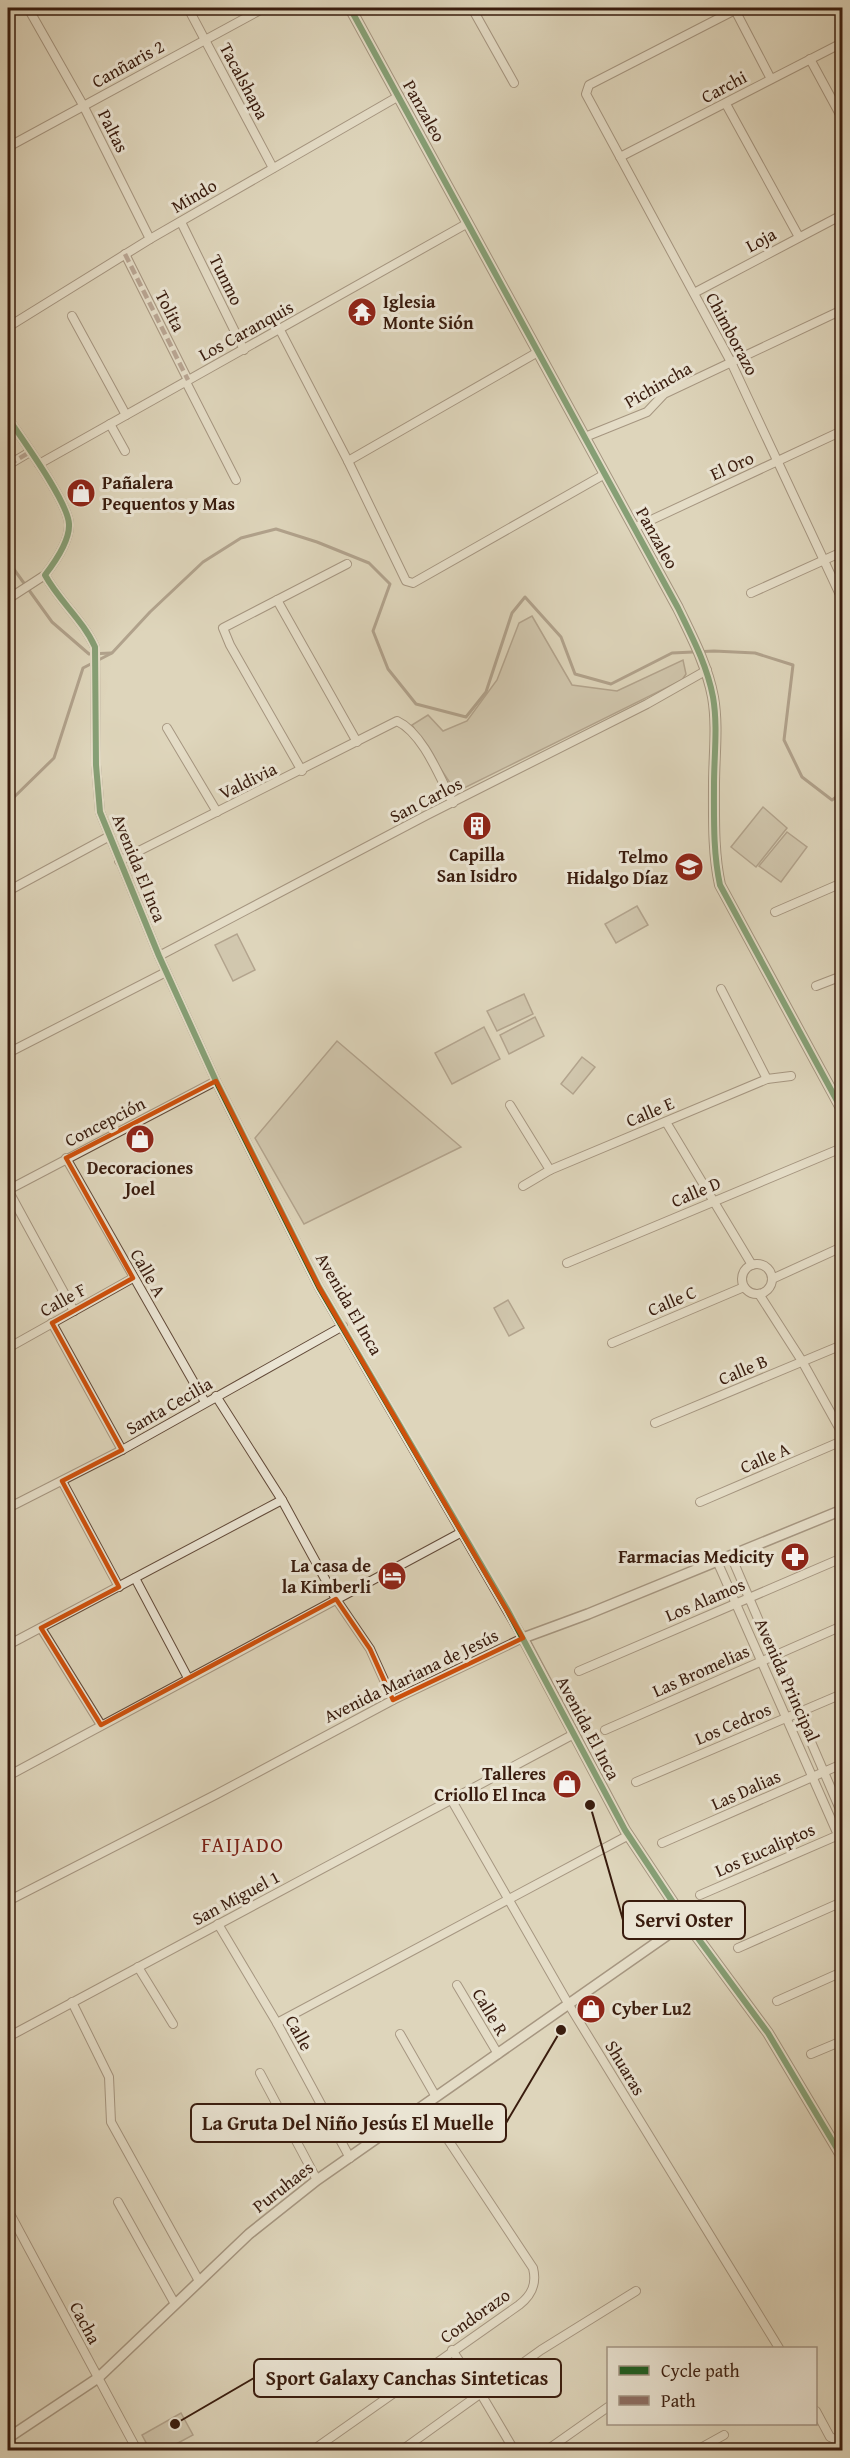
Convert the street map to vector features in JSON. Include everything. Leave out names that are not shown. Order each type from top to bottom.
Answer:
[{"type":"street","name":"Paltas","points":[[28,8],[83,105],[150,239]]},
{"type":"street","name":"Tacalshapa","points":[[188,8],[273,168]]},
{"type":"street","name":"Canñaris 2","points":[[8,147],[264,8]]},
{"type":"street","name":"Panzaleo","points":[[350,8],[605,474],[690,634],[705,667],[714,700],[716,863],[720,885],[843,1110]]},
{"type":"street","points":[[472,8],[514,83]]},
{"type":"street","points":[[737,8],[771,79]]},
{"type":"street","name":"Chimborazo","points":[[737,8],[587,88],[586,94],[731,362],[843,599]]},
{"type":"street","name":"Carchi","points":[[620,157],[843,43]]},
{"type":"street","points":[[810,59],[843,118]]},
{"type":"street","name":"Mindo","points":[[8,327],[150,239],[399,96]]},
{"type":"street","points":[[726,104],[799,237]]},
{"type":"street","name":"Loja","points":[[694,293],[843,215]]},
{"type":"street","name":"Tunmo","points":[[181,222],[244,350]]},
{"type":"street","name":"Los Caranquis","points":[[39,464],[468,223]]},
{"type":"street","name":"Tolita","points":[[125,254],[236,480]]},
{"type":"street","name":"Pichincha","points":[[585,437],[647,412],[664,394],[843,310]]},
{"type":"street","points":[[72,316],[126,416]]},
{"type":"street","points":[[280,330],[348,461],[403,577],[409,582],[413,583],[605,474]]},
{"type":"street","points":[[348,461],[538,352]]},
{"type":"street","points":[[8,418],[39,464],[69,522],[64,544],[45,575],[8,599]]},
{"type":"street","points":[[110,424],[125,451]]},
{"type":"street","name":"El Oro","points":[[634,528],[843,431]]},
{"type":"street","points":[[8,465],[30,452]]},
{"type":"street","points":[[751,593],[843,552]]},
{"type":"street","points":[[302,771],[230,645],[223,628],[346,564]]},
{"type":"street","name":"Avenida El Inca","points":[[45,575],[60,601],[89,634],[95,647],[98,803],[108,837],[216,1081],[319,1287],[523,1638],[629,1835],[686,1922],[768,2033],[843,2157]]},
{"type":"street","points":[[277,600],[357,742]]},
{"type":"street","name":"San Carlos","points":[[159,956],[647,704],[705,667]]},
{"type":"street","name":"Valdivia","points":[[118,861],[302,771],[397,721],[411,730],[453,803]]},
{"type":"street","points":[[167,728],[218,813]]},
{"type":"street","points":[[8,891],[108,837]]},
{"type":"street","points":[[775,912],[843,883]]},
{"type":"street","points":[[8,1053],[166,972]]},
{"type":"street","points":[[816,986],[843,976]]},
{"type":"street","points":[[721,989],[767,1079]]},
{"type":"street","name":"Calle E","points":[[524,1186],[550,1170],[767,1079],[791,1077]]},
{"type":"street","name":"Concepción","points":[[8,1190],[216,1081]]},
{"type":"street","points":[[510,1105],[550,1170]]},
{"type":"street","points":[[666,1122],[752,1265],[765,1267],[772,1279]]},
{"type":"street","name":"Calle D","points":[[567,1263],[837,1150]]},
{"type":"street","name":"Calle A","points":[[66,1158],[205,1402]]},
{"type":"street","points":[[8,1190],[75,1311]]},
{"type":"street","points":[[752,1265],[742,1274],[744,1287],[751,1293],[759,1294],[767,1290],[772,1279],[843,1247]]},
{"type":"street","name":"Calle F","points":[[8,1348],[133,1278]]},
{"type":"street","name":"Calle C","points":[[612,1343],[744,1287]]},
{"type":"street","points":[[759,1294],[802,1361],[843,1433]]},
{"type":"street","points":[[52,1323],[122,1450]]},
{"type":"street","name":"Santa Cecilia","points":[[8,1508],[122,1450],[343,1326]]},
{"type":"street","name":"Calle B","points":[[655,1423],[843,1345]]},
{"type":"street","points":[[216,1396],[282,1500],[336,1599],[370,1649],[393,1700]]},
{"type":"street","name":"Calle A","points":[[700,1502],[843,1441]]},
{"type":"street","points":[[62,1481],[119,1587]]},
{"type":"street","points":[[8,1645],[282,1500]]},
{"type":"street","name":"Avenida Mariana de Jesús","points":[[8,1901],[217,1794],[393,1700],[523,1638],[578,1618],[843,1510]]},
{"type":"street","points":[[8,1776],[462,1532]]},
{"type":"street","name":"Avenida Principal","points":[[730,1556],[843,1814]]},
{"type":"street","name":"Los Alamos","points":[[579,1671],[843,1558]]},
{"type":"street","name":"Avenida Principal","points":[[717,1561],[843,1845]]},
{"type":"street","points":[[135,1578],[188,1678]]},
{"type":"street","name":"Las Bromelias","points":[[605,1730],[843,1626]]},
{"type":"street","points":[[40,1628],[100,1725]]},
{"type":"street","name":"Los Cedros","points":[[636,1782],[843,1694]]},
{"type":"street","name":"San Miguel 1","points":[[8,2037],[574,1734]]},
{"type":"street","name":"Las Dalias","points":[[662,1843],[843,1764]]},
{"type":"street","name":"Shuaras","points":[[451,1799],[569,2005],[777,2347]]},
{"type":"street","name":"Los Eucaliptos","points":[[700,1895],[840,1834]]},
{"type":"street","points":[[277,2023],[629,1835]]},
{"type":"street","points":[[738,1948],[843,1902]]},
{"type":"street","name":"Puruhaes","points":[[8,2438],[98,2378],[249,2234],[317,2180],[686,1922]]},
{"type":"street","name":"Calle","points":[[218,1924],[277,2023],[350,2158]]},
{"type":"street","points":[[138,1967],[172,2024]]},
{"type":"street","points":[[777,2001],[843,1972]]},
{"type":"street","name":"Calle R","points":[[456,1985],[498,2054]]},
{"type":"street","points":[[72,2002],[109,2077],[111,2122],[199,2281]]},
{"type":"street","points":[[400,2034],[436,2097]]},
{"type":"street","points":[[811,2054],[843,2041]]},
{"type":"street","points":[[260,2073],[317,2180]]},
{"type":"street","name":"Condorazo","points":[[313,2451],[526,2299],[535,2285],[533,2268],[425,2105]]},
{"type":"street","points":[[118,2202],[175,2304]]},
{"type":"street","name":"Cacha","points":[[8,2210],[138,2451]]},
{"type":"street","points":[[402,2451],[541,2350],[636,2290]]},
{"type":"street","points":[[452,2350],[482,2394],[514,2451]]},
{"type":"street","points":[[547,2451],[607,2408]]},
{"type":"street","points":[[817,2412],[830,2437],[843,2442]]},
{"type":"street","points":[[697,2451],[724,2434]]},
{"type":"highlighted area","points":[[216,1081],[319,1287],[523,1638],[393,1700],[370,1649],[336,1599],[101,1725],[41,1628],[119,1587],[62,1481],[122,1450],[52,1323],[133,1278],[66,1158]]},
{"type":"shaded area","points":[[532,616],[572,685],[617,691],[683,660],[686,674],[682,680],[456,792],[412,725],[428,715],[443,731],[467,721],[497,680],[519,623]]},
{"type":"shaded area","points":[[763,807],[787,828],[756,867],[731,847]]},
{"type":"shaded area","points":[[787,832],[807,847],[781,882],[759,866]]},
{"type":"shaded area","points":[[637,906],[648,925],[616,943],[605,924]]},
{"type":"shaded area","points":[[237,934],[255,970],[233,981],[215,945]]},
{"type":"shaded area","points":[[524,994],[533,1014],[497,1031],[487,1011]]},
{"type":"shaded area","points":[[535,1017],[544,1036],[509,1054],[500,1035]]},
{"type":"shaded area","points":[[484,1027],[500,1059],[452,1084],[435,1053]]},
{"type":"shaded area","points":[[337,1041],[461,1147],[304,1224],[255,1138]]},
{"type":"shaded area","points":[[582,1057],[595,1067],[573,1094],[561,1084]]},
{"type":"shaded area","points":[[508,1300],[524,1328],[509,1336],[494,1308]]},
{"type":"shaded area","points":[[181,2413],[193,2435],[165,2450],[150,2450],[142,2435]]},
{"type":"waterway","points":[[8,803],[54,758],[83,668],[112,653],[150,612],[203,562],[241,538],[276,529],[317,542],[369,563],[390,584],[373,631],[388,669],[416,704],[466,717],[486,692],[512,613],[525,597],[561,637],[575,674],[611,684],[672,653],[714,651],[755,653],[793,665],[784,740],[802,777],[832,800],[842,793]]},
{"type":"waterway","points":[[8,561],[52,622],[89,654],[111,653]]},
{"type":"marked path","points":[[125,254],[188,380]]},
{"type":"marked path","points":[[8,465],[30,452]]},
{"type":"cycle path","points":[[350,8],[694,640],[713,697],[716,730],[714,835],[720,885],[842,1110]]},
{"type":"cycle path","points":[[8,418],[43,471],[67,514],[69,524],[67,537],[57,558],[45,575],[84,628],[95,647],[96,765],[100,812],[159,956],[216,1081],[319,1287],[507,1609],[625,1830],[686,1922],[768,2033],[842,2157]]},
{"type":"place","name":"Iglesia Monte Sión","points":[[362,312]]},
{"type":"place","name":"Pañalera Pequentos y Mas","points":[[81,493]]},
{"type":"place","name":"Capilla San Isidro","points":[[477,826]]},
{"type":"place","name":"Telmo Hidalgo Díaz","points":[[689,867]]},
{"type":"place","name":"Decoraciones Joel","points":[[140,1139]]},
{"type":"place","name":"Farmacias Medicity","points":[[795,1557]]},
{"type":"place","name":"La casa de la Kimberli","points":[[392,1576]]},
{"type":"place","name":"Talleres Criollo El Inca","points":[[567,1784]]},
{"type":"place","name":"Servi Oster","points":[[590,1805]]},
{"type":"place","name":"Cyber Lu2","points":[[591,2009]]},
{"type":"place","name":"La Gruta Del Niño Jesús El Muelle","points":[[561,2030]]},
{"type":"place","name":"Sport Galaxy Canchas Sinteticas","points":[[175,2424]]},
{"type":"district","name":"FAIJADO","points":[[243,1845]]}]
